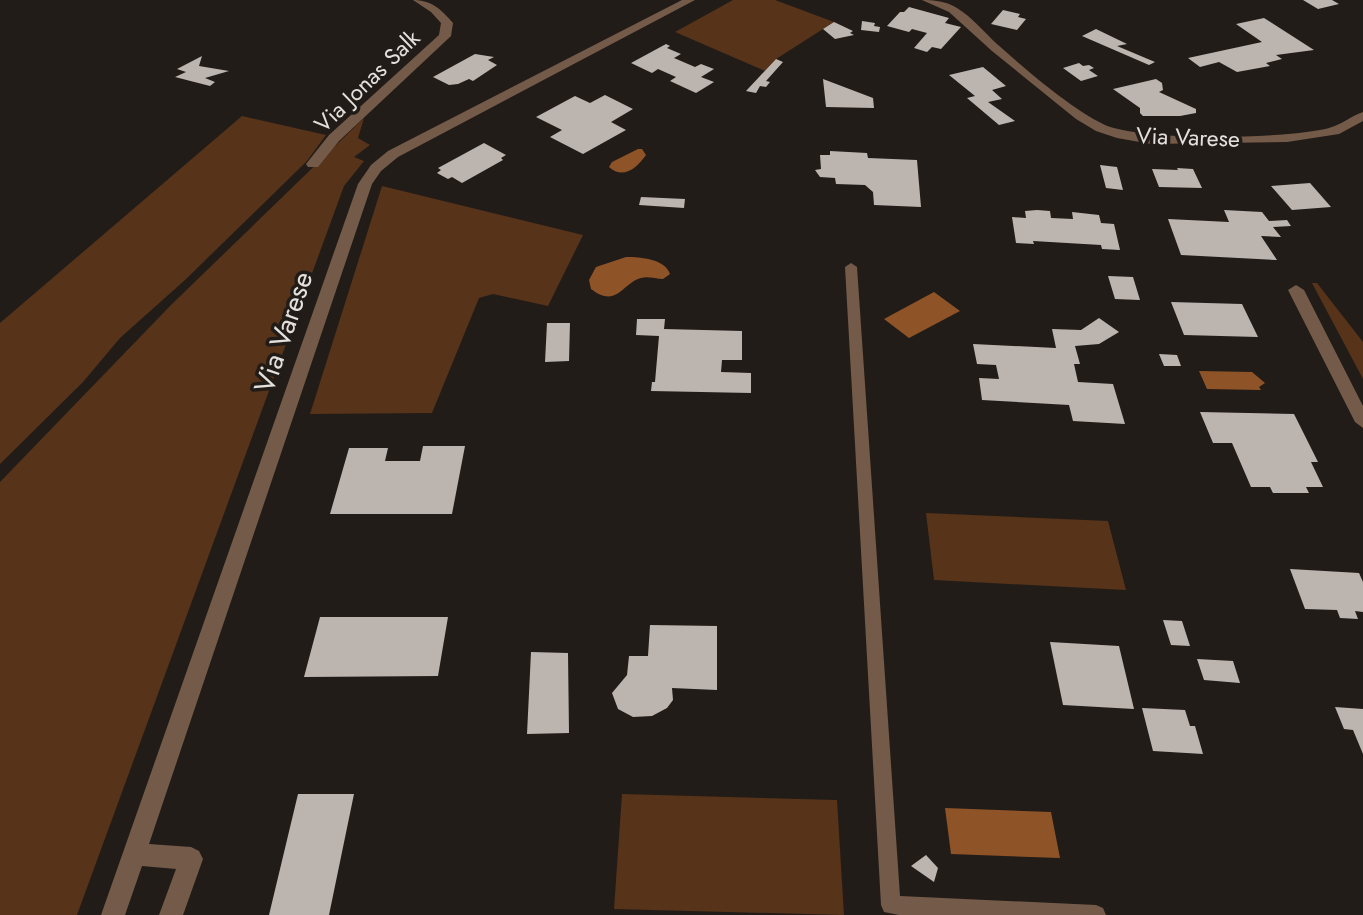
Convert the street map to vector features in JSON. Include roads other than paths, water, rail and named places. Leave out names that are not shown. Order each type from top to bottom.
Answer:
[{"type":"street","name":"Via Jonas Salk","points":[[313,164],[334,138],[445,36],[447,23],[435,10],[418,0]]},
{"type":"street","name":"Via Varese","points":[[113,915],[370,176],[393,154],[690,0]]},
{"type":"street","name":"Via Varese","points":[[927,0],[954,10],[996,49],[1080,116],[1100,128],[1122,135],[1152,140],[1287,138],[1334,131],[1363,117]]},
{"type":"street","points":[[1296,290],[1363,422]]},
{"type":"street","points":[[134,855],[191,859],[172,915]]},
{"type":"lane","points":[[851,267],[891,905],[1096,915]]}]
